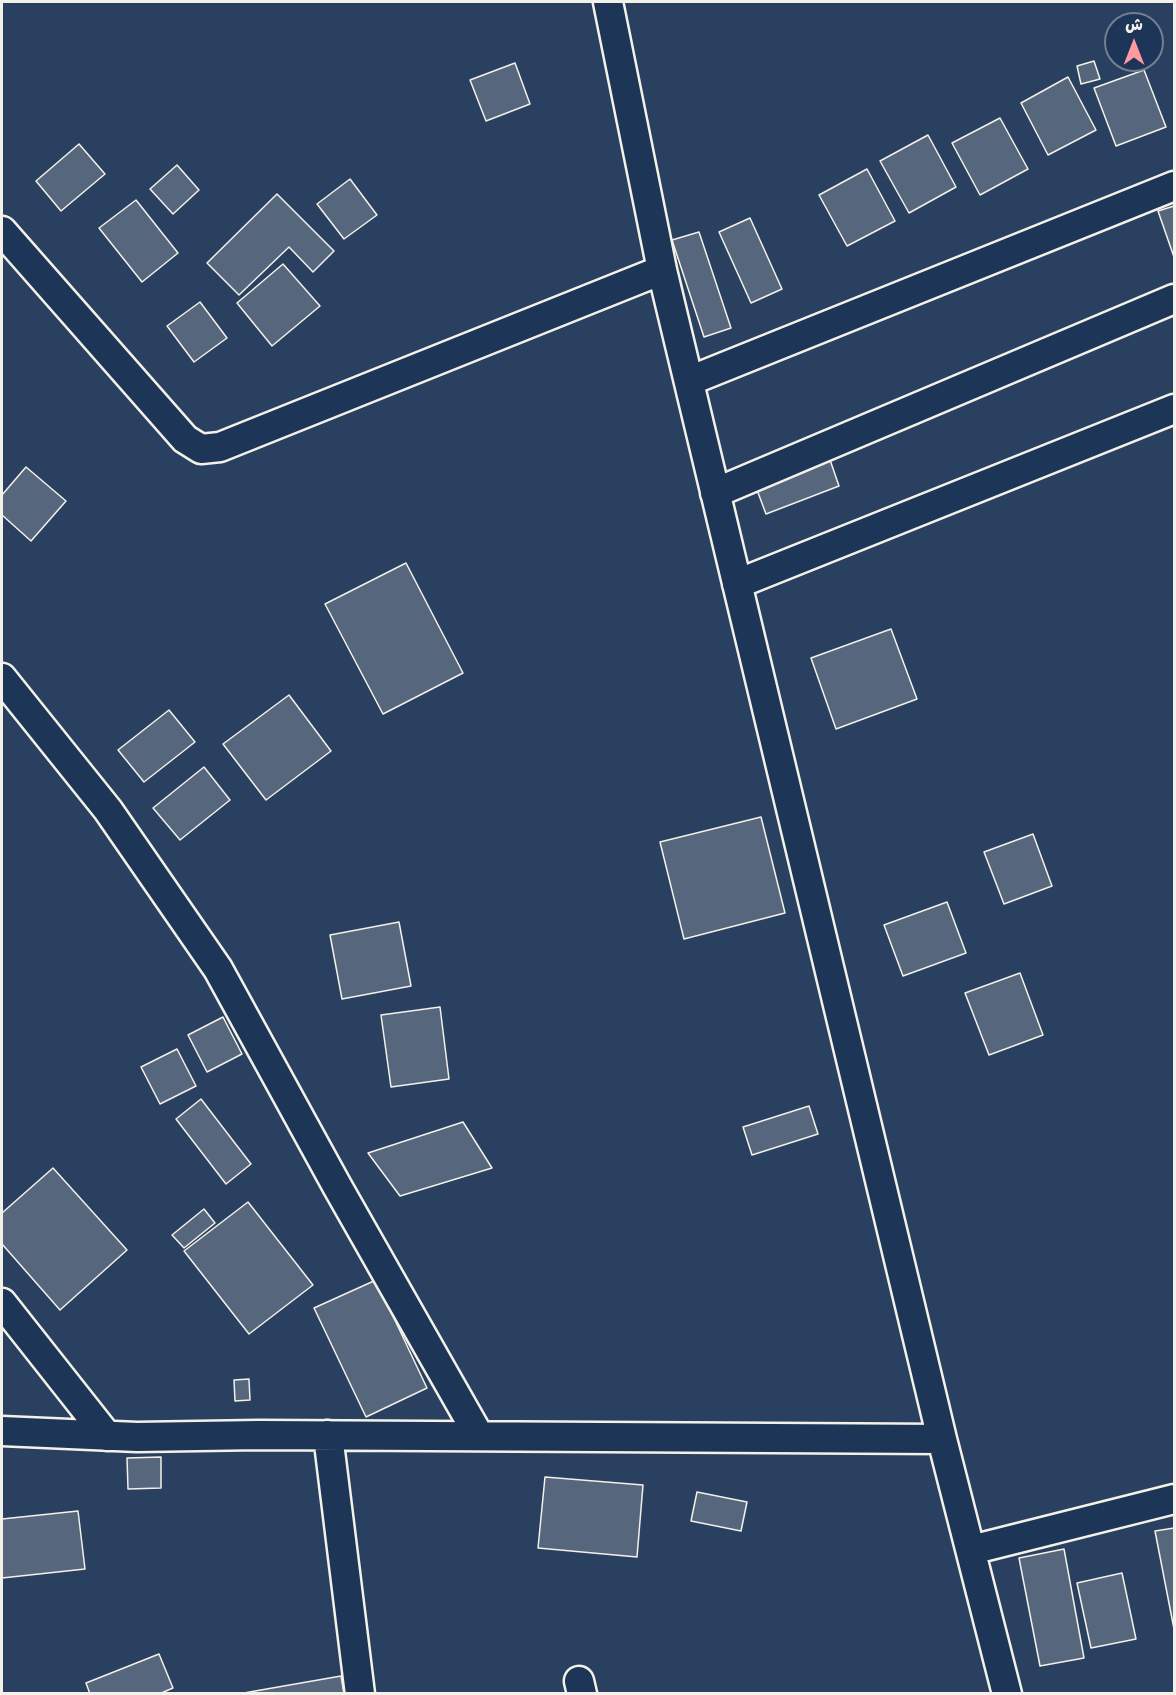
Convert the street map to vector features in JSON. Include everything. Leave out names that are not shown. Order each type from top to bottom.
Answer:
[{"type":"street","points":[[608,2],[662,270],[688,381],[942,1439],[1007,1694]]},
{"type":"street","points":[[688,381],[1174,186]]},
{"type":"street","points":[[2,231],[185,439],[201,449],[220,447],[662,270]]},
{"type":"street","points":[[715,492],[1174,299]]},
{"type":"street","points":[[737,585],[1174,409]]},
{"type":"street","points":[[2,678],[108,810],[218,969],[337,1186],[479,1436]]},
{"type":"street","points":[[2,1303],[107,1436]]},
{"type":"street","points":[[2,1431],[107,1436],[942,1439]]},
{"type":"street","points":[[328,1435],[360,1694]]},
{"type":"street","points":[[971,1550],[1174,1499]]},
{"type":"building","points":[[1094,61],[1100,79],[1081,84],[1077,66]]},
{"type":"building","points":[[515,63],[530,104],[486,121],[470,80]]},
{"type":"building","points":[[1138,72],[1145,72],[1166,127],[1116,146],[1094,88]]},
{"type":"building","points":[[1068,77],[1096,130],[1048,155],[1021,103]]},
{"type":"building","points":[[1000,118],[1028,169],[980,195],[952,143]]},
{"type":"building","points":[[928,135],[956,187],[909,213],[880,161]]},
{"type":"building","points":[[79,144],[105,174],[61,211],[36,181]]},
{"type":"building","points":[[177,165],[199,190],[173,214],[150,189]]},
{"type":"building","points":[[867,169],[895,221],[847,246],[819,195]]},
{"type":"building","points":[[350,179],[377,215],[344,239],[317,204]]},
{"type":"building","points":[[277,194],[334,251],[313,272],[289,247],[239,295],[207,263]]},
{"type":"building","points":[[136,200],[178,253],[142,282],[99,228]]},
{"type":"building","points":[[1174,206],[1174,257],[1158,211]]},
{"type":"building","points":[[750,218],[782,289],[751,303],[719,232]]},
{"type":"building","points":[[699,232],[731,328],[704,337],[672,240]]},
{"type":"building","points":[[283,264],[320,306],[272,346],[237,303]]},
{"type":"building","points":[[200,302],[227,338],[194,362],[167,326]]},
{"type":"building","points":[[828,454],[839,486],[766,514],[754,482]]},
{"type":"building","points":[[26,467],[66,501],[31,541],[2,515],[2,495]]},
{"type":"building","points":[[406,563],[463,673],[383,714],[325,604]]},
{"type":"building","points":[[891,629],[917,699],[836,729],[811,658]]},
{"type":"building","points":[[289,695],[331,751],[266,800],[223,744]]},
{"type":"building","points":[[169,710],[195,742],[144,782],[118,750]]},
{"type":"building","points":[[204,767],[230,800],[180,840],[153,808]]},
{"type":"building","points":[[761,817],[785,913],[684,939],[660,842]]},
{"type":"building","points":[[1033,834],[1052,886],[1004,904],[984,852]]},
{"type":"building","points":[[947,902],[966,953],[903,976],[884,925]]},
{"type":"building","points":[[399,922],[411,986],[342,999],[330,935]]},
{"type":"building","points":[[1020,973],[1043,1035],[989,1055],[965,993]]},
{"type":"building","points":[[440,1007],[449,1079],[391,1087],[381,1015]]},
{"type":"building","points":[[223,1017],[242,1054],[207,1072],[188,1035]]},
{"type":"building","points":[[177,1049],[196,1086],[160,1104],[141,1067]]},
{"type":"building","points":[[201,1099],[251,1164],[226,1184],[176,1119]]},
{"type":"building","points":[[809,1106],[818,1134],[752,1155],[743,1127]]},
{"type":"building","points":[[463,1122],[492,1168],[400,1196],[368,1153]]},
{"type":"building","points":[[53,1168],[127,1250],[60,1310],[2,1244],[2,1213]]},
{"type":"building","points":[[248,1202],[313,1285],[249,1334],[184,1251]]},
{"type":"building","points":[[204,1209],[215,1223],[184,1248],[172,1235]]},
{"type":"building","points":[[376,1280],[427,1388],[366,1417],[314,1308]]},
{"type":"building","points":[[249,1379],[250,1400],[235,1401],[234,1380]]},
{"type":"building","points":[[161,1457],[161,1488],[128,1489],[127,1458]]},
{"type":"building","points":[[545,1477],[643,1485],[637,1557],[538,1548]]},
{"type":"building","points":[[697,1492],[747,1502],[741,1531],[691,1521]]},
{"type":"building","points":[[78,1511],[85,1569],[2,1578],[2,1519]]},
{"type":"building","points":[[1174,1528],[1174,1629],[1155,1531]]},
{"type":"building","points":[[1064,1549],[1084,1658],[1040,1666],[1019,1558]]},
{"type":"building","points":[[1122,1573],[1136,1639],[1091,1648],[1077,1583]]},
{"type":"building","points":[[159,1654],[173,1688],[159,1694],[90,1694],[86,1683]]},
{"type":"building","points":[[341,1676],[344,1694],[238,1694]]}]
